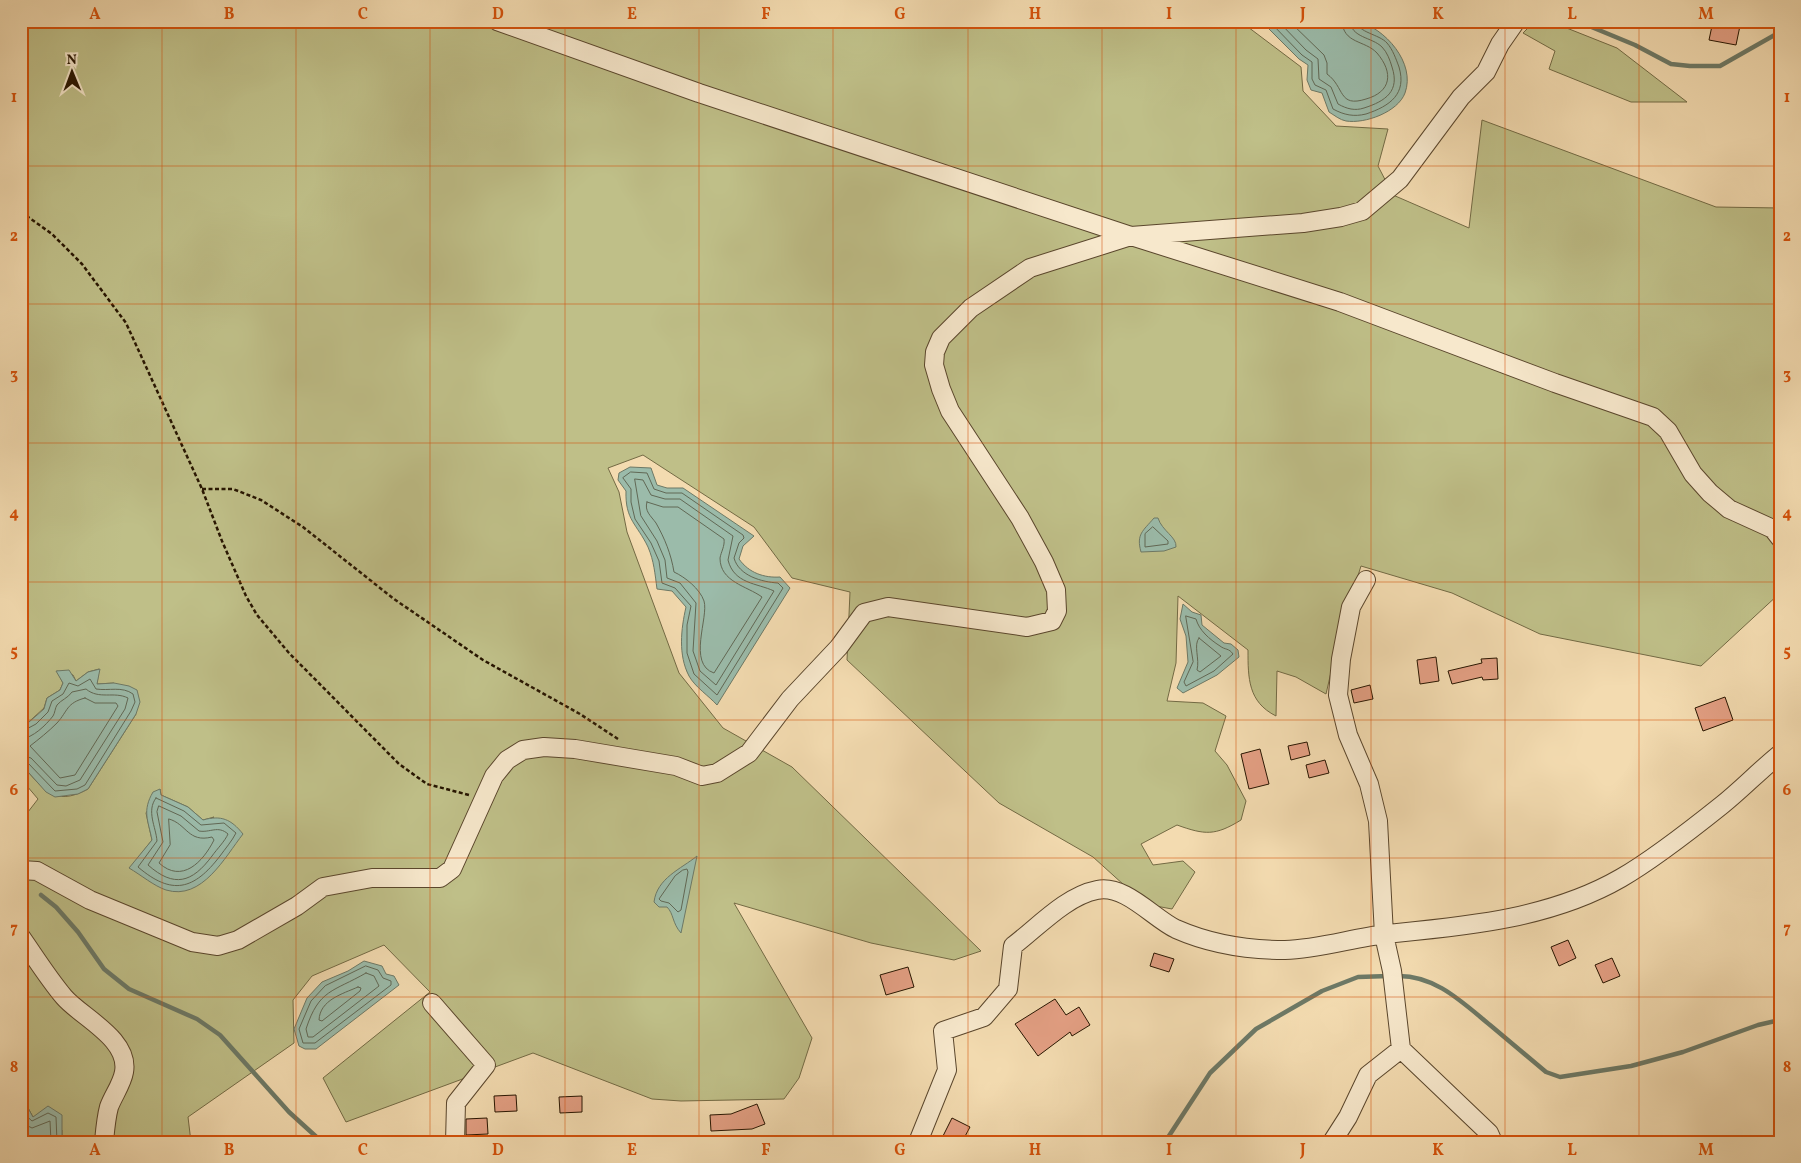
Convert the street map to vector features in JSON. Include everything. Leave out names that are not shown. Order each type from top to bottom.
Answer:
[{"type":"street","points":[[497,21],[699,93],[1131,236],[1340,302],[1555,383],[1653,417],[1668,431],[1693,474],[1710,493],[1729,509],[1773,529],[1780,538]]},
{"type":"street","points":[[21,870],[37,871],[90,900],[192,942],[218,946],[238,940],[297,906],[323,887],[372,878],[440,878],[452,869],[494,776],[508,760],[523,750],[544,747],[575,749],[676,766],[702,776],[718,774],[749,753],[790,699],[839,647],[864,613],[888,607],[1026,627],[1052,622],[1057,611],[1056,590],[1044,562],[1020,518],[950,411],[934,365],[935,352],[941,338],[971,308],[1030,268],[1131,236],[1304,223],[1341,217],[1362,211],[1400,178],[1461,97],[1486,72],[1500,44],[1516,21]]},
{"type":"street","points":[[1366,580],[1351,607],[1341,659],[1338,695],[1348,736],[1369,784],[1378,821],[1384,935],[1392,971],[1401,1049],[1489,1133],[1492,1142]]},
{"type":"street","points":[[918,1142],[947,1070],[944,1031],[984,1017],[1008,989],[1013,946],[1078,896],[1100,889],[1114,891],[1143,906],[1175,928],[1246,949],[1288,950],[1384,935],[1454,929],[1511,918],[1553,907],[1621,878],[1722,805],[1780,754]]},
{"type":"street","points":[[21,937],[53,984],[71,1006],[108,1034],[124,1061],[124,1073],[108,1108],[104,1142]]},
{"type":"street","points":[[432,1003],[486,1065],[456,1102],[455,1142]]},
{"type":"street","points":[[1332,1142],[1348,1116],[1368,1075],[1401,1049]]},
{"type":"path","points":[[21,212],[52,234],[82,264],[126,323],[202,489],[246,596],[257,615],[289,652],[399,764],[427,784],[456,793],[485,796]]},
{"type":"path","points":[[202,489],[233,489],[261,500],[304,526],[394,599],[483,660],[580,714],[621,741]]},
{"type":"green space","points":[[21,21],[1240,21],[1301,67],[1303,91],[1336,126],[1388,129],[1378,166],[1393,195],[1469,228],[1482,120],[1716,207],[1780,208],[1780,593],[1701,666],[1540,634],[1452,593],[1361,566],[1340,633],[1326,694],[1296,677],[1277,671],[1276,716],[1260,704],[1255,696],[1249,679],[1248,650],[1178,596],[1176,663],[1167,701],[1203,703],[1226,716],[1215,751],[1227,765],[1246,801],[1241,820],[1224,829],[1203,832],[1177,825],[1141,844],[1153,865],[1183,861],[1195,872],[1172,909],[1145,904],[1093,857],[999,803],[847,660],[850,592],[792,578],[754,527],[643,455],[608,468],[619,492],[627,532],[679,673],[723,728],[792,767],[981,951],[954,960],[871,943],[734,903],[812,1038],[799,1078],[784,1099],[681,1101],[652,1099],[533,1053],[346,1122],[323,1078],[430,992],[384,945],[312,976],[293,1000],[294,1043],[188,1117],[191,1142],[62,1142],[62,1130],[33,1117],[28,1108],[21,1106],[21,821],[38,799],[21,779],[21,764],[36,781],[50,793],[57,796],[76,794],[88,789],[136,714],[114,683],[97,684],[99,669],[88,672],[76,681],[73,675],[57,671],[63,683],[60,690],[47,698],[44,708],[21,729]],"holes":[[[160,789],[161,795],[188,807],[203,820],[214,817],[130,868],[152,840],[146,813]]]},
{"type":"green space","points":[[1535,21],[1549,21],[1617,48],[1687,102],[1631,102],[1549,69],[1555,51],[1523,33]]},
{"type":"water","points":[[1351,20],[1368,25],[1378,31],[1396,48],[1402,59],[1406,70],[1407,82],[1405,93],[1396,106],[1380,115],[1362,121],[1339,119],[1329,112],[1322,93],[1311,90],[1307,80],[1308,65],[1299,59],[1261,21]]},
{"type":"water","points":[[630,467],[651,468],[657,485],[667,488],[683,488],[754,536],[743,546],[739,559],[747,568],[757,574],[768,577],[780,577],[790,588],[717,705],[689,676],[683,659],[681,642],[686,607],[672,591],[657,589],[650,552],[627,509],[626,491],[618,480],[619,473]]},
{"type":"water","points":[[1154,518],[1158,518],[1176,543],[1176,547],[1164,551],[1141,552],[1140,537]]},
{"type":"water","points":[[1183,604],[1192,612],[1201,615],[1202,625],[1224,643],[1231,644],[1238,650],[1239,657],[1217,675],[1183,693],[1177,688],[1188,662],[1186,636],[1180,619]]},
{"type":"water","points":[[100,669],[97,684],[114,683],[137,690],[140,702],[136,714],[88,789],[78,794],[55,797],[46,792],[21,764],[21,729],[44,709],[47,698],[60,690],[63,683],[56,671],[69,670],[76,681],[88,672]]},
{"type":"water","points":[[160,789],[161,795],[188,807],[203,820],[220,818],[230,822],[243,834],[211,875],[191,889],[179,892],[161,888],[129,868],[152,840],[147,810],[153,792]]},
{"type":"water","points":[[697,856],[681,933],[667,907],[659,907],[654,902],[656,894],[665,880]]},
{"type":"water","points":[[364,961],[382,966],[386,974],[394,976],[399,985],[316,1049],[305,1049],[299,1046],[294,1029],[307,998],[322,982],[348,971]]},
{"type":"water","points":[[21,1106],[28,1108],[33,1117],[48,1106],[62,1115],[62,1142],[21,1142]]},
{"type":"building","points":[[1713,21],[1741,21],[1736,45],[1709,40]]},
{"type":"building","points":[[1436,657],[1439,681],[1420,684],[1417,660]]},
{"type":"building","points":[[1497,658],[1498,679],[1483,680],[1482,677],[1452,684],[1448,671],[1482,663],[1481,659]]},
{"type":"building","points":[[1370,685],[1373,699],[1354,703],[1351,690]]},
{"type":"building","points":[[1725,697],[1733,720],[1703,731],[1695,708]]},
{"type":"building","points":[[1307,742],[1310,755],[1291,760],[1288,746]]},
{"type":"building","points":[[1260,749],[1269,784],[1249,789],[1241,754]]},
{"type":"building","points":[[1325,760],[1329,773],[1309,778],[1306,765]]},
{"type":"building","points":[[1568,940],[1576,958],[1559,966],[1551,947]]},
{"type":"building","points":[[1154,953],[1174,959],[1169,972],[1150,966]]},
{"type":"building","points":[[1612,958],[1620,976],[1603,983],[1595,965]]},
{"type":"building","points":[[908,967],[914,987],[886,995],[880,975]]},
{"type":"building","points":[[1055,999],[1066,1015],[1079,1007],[1090,1025],[1072,1036],[1070,1032],[1038,1056],[1015,1024]]},
{"type":"building","points":[[516,1095],[517,1111],[495,1112],[494,1096]]},
{"type":"building","points":[[582,1096],[582,1112],[560,1113],[559,1097]]},
{"type":"building","points":[[757,1104],[765,1124],[752,1129],[711,1131],[710,1115],[731,1114]]},
{"type":"building","points":[[487,1118],[488,1134],[466,1135],[466,1119]]},
{"type":"building","points":[[952,1118],[970,1127],[962,1142],[940,1142]]},
{"type":"waterway","points":[[1577,21],[1635,45],[1671,64],[1690,66],[1720,66],[1780,32]]},
{"type":"waterway","points":[[41,895],[56,907],[78,932],[104,969],[129,989],[197,1019],[220,1035],[289,1112],[322,1142]]},
{"type":"waterway","points":[[1165,1142],[1210,1073],[1256,1029],[1322,991],[1358,977],[1389,976]]},
{"type":"waterway","points":[[1397,976],[1411,977],[1436,985],[1458,999],[1546,1072],[1560,1077],[1631,1066],[1683,1052],[1758,1025],[1780,1020]]}]
